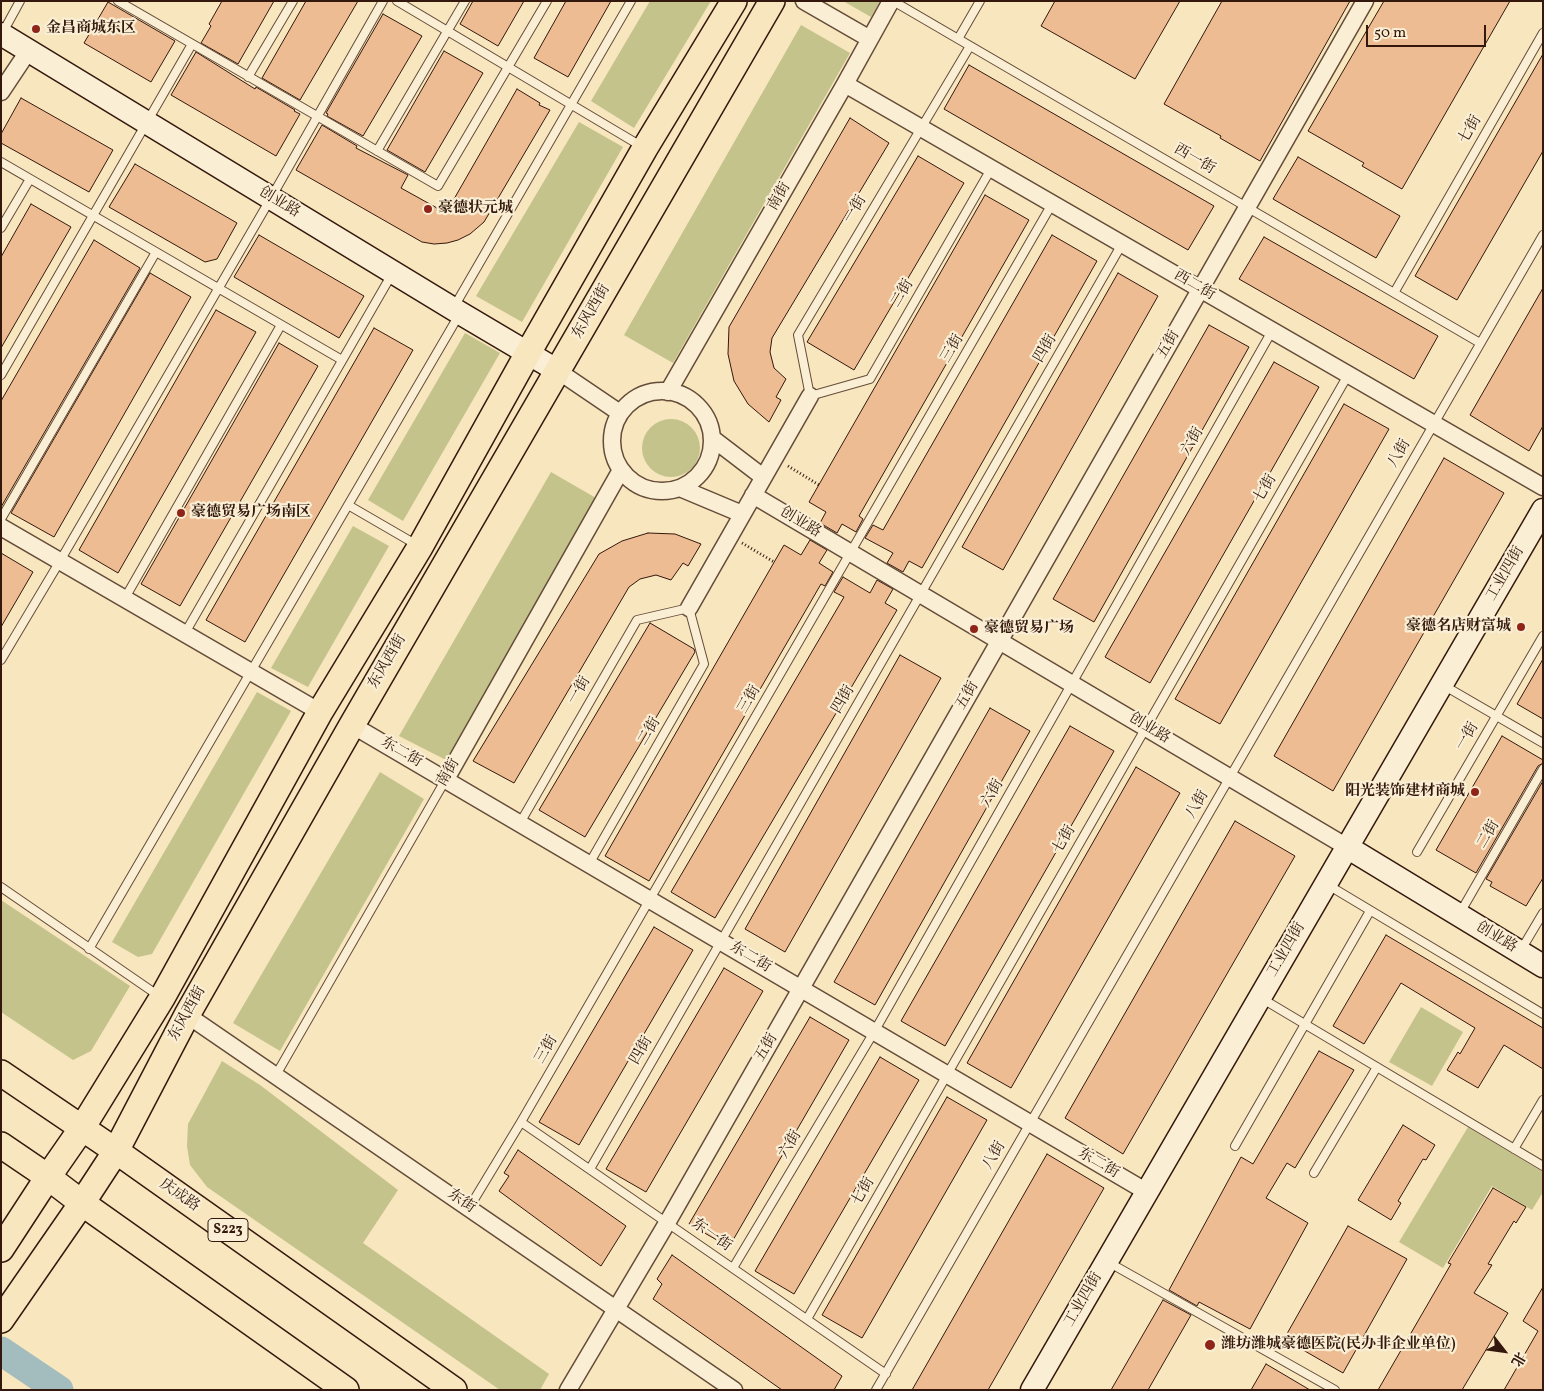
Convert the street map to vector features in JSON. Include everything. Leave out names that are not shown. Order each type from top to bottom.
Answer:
[{"type":"main road","name":"东风西街","points":[[1,1249],[82,1128],[162,998],[320,712],[420,547],[645,148],[734,1]]},
{"type":"main road","name":"东风西街","points":[[1,1320],[116,1151],[187,1015],[352,725],[772,1]]},
{"type":"main road","name":"庆成路","points":[[1,1073],[116,1151],[454,1390]]},
{"type":"main road","points":[[1,1145],[346,1390]]},
{"type":"street","points":[[804,1],[870,39]]},
{"type":"street","name":"南街","points":[[668,392],[892,1]]},
{"type":"street","name":"五街","points":[[568,1390],[667,1223],[1365,1]]},
{"type":"street","name":"创业路","points":[[1,34],[558,371]]},
{"type":"street","points":[[1,92],[29,50]]},
{"type":"street","name":"西二街","points":[[845,84],[1543,487]]},
{"type":"street","points":[[558,371],[620,413]]},
{"type":"street","points":[[668,392],[677,393],[691,399],[702,410],[709,423],[712,438],[710,456],[703,471],[690,483],[674,491],[657,492],[640,487],[626,477],[616,463],[612,446],[613,428],[620,413],[632,400],[646,393],[668,392]]},
{"type":"street","points":[[688,608],[810,396]]},
{"type":"street","points":[[712,438],[763,477]]},
{"type":"street","name":"南街","points":[[446,779],[621,470]]},
{"type":"street","points":[[680,488],[742,514]]},
{"type":"street","name":"创业路","points":[[753,495],[1230,777],[1543,966]]},
{"type":"street","name":"工业四街","points":[[1032,1390],[1541,516]]},
{"type":"street","points":[[1,527],[320,712]]},
{"type":"street","name":"东二街","points":[[352,725],[1147,1192]]},
{"type":"street","name":"东街","points":[[187,1015],[734,1390]]},
{"type":"lane","points":[[1,34],[20,1]]},
{"type":"lane","points":[[118,1],[438,186],[547,1]]},
{"type":"lane","points":[[248,76],[293,1]]},
{"type":"lane","points":[[1,660],[272,198],[383,1]]},
{"type":"lane","points":[[397,1],[645,148]]},
{"type":"lane","points":[[377,151],[465,1]]},
{"type":"lane","points":[[89,949],[348,505],[631,1]]},
{"type":"lane","name":"西一街","points":[[892,1],[1480,343]]},
{"type":"lane","points":[[958,39],[980,1]]},
{"type":"lane","name":"七街","points":[[1394,293],[1543,32]]},
{"type":"lane","points":[[1,375],[192,44]]},
{"type":"lane","name":"一街","points":[[810,396],[798,335],[970,46]]},
{"type":"lane","points":[[1,162],[342,360]]},
{"type":"lane","name":"二街","points":[[810,396],[870,379],[992,169]]},
{"type":"lane","points":[[1,228],[30,179]]},
{"type":"lane","name":"三街","points":[[470,1208],[1052,204]]},
{"type":"lane","name":"八街","points":[[876,1390],[1543,235]]},
{"type":"lane","name":"四街","points":[[590,1169],[1122,244]]},
{"type":"lane","points":[[1,519],[156,252]]},
{"type":"lane","points":[[185,633],[392,272]]},
{"type":"lane","points":[[124,598],[281,325]]},
{"type":"lane","name":"六街","points":[[733,1268],[874,1032],[1272,331]]},
{"type":"lane","name":"七街","points":[[807,1319],[1348,375]]},
{"type":"lane","points":[[348,505],[420,547]]},
{"type":"lane","name":"一街","points":[[520,823],[637,620],[688,608]]},
{"type":"lane","name":"二街","points":[[589,864],[704,664],[688,608]]},
{"type":"lane","name":"一街","points":[[1417,852],[1543,636]]},
{"type":"lane","points":[[1442,684],[1543,743]]},
{"type":"lane","name":"二街","points":[[1459,915],[1543,769]]},
{"type":"lane","name":"南街","points":[[276,1075],[446,779]]},
{"type":"lane","points":[[1326,884],[1543,1014]]},
{"type":"lane","points":[[1,887],[162,998]]},
{"type":"lane","points":[[1235,1146],[1370,911]]},
{"type":"lane","points":[[1520,952],[1543,913]]},
{"type":"lane","points":[[1260,998],[1543,1166]]},
{"type":"lane","points":[[1314,1173],[1377,1067]]},
{"type":"lane","points":[[1514,1149],[1543,1100]]},
{"type":"lane","name":"东一街","points":[[521,1122],[886,1374]]},
{"type":"lane","points":[[1107,1261],[1335,1390]]},
{"type":"path","points":[[782,463],[819,485]]},
{"type":"path","points":[[736,539],[774,562]]},
{"type":"shaded area","points":[[650,1],[711,1],[634,128],[591,101]]},
{"type":"shaded area","points":[[843,1],[880,1],[871,17]]},
{"type":"shaded area","points":[[801,25],[850,53],[673,363],[624,335]]},
{"type":"shaded area","points":[[579,122],[623,147],[522,322],[476,296]]},
{"type":"shaded area","points":[[465,333],[500,353],[403,521],[368,500]]},
{"type":"shaded area","points":[[671,419],[687,424],[695,432],[700,448],[695,464],[687,472],[671,477],[655,472],[647,464],[642,448],[647,432],[655,424]]},
{"type":"shaded area","points":[[551,472],[596,498],[446,760],[399,736]]},
{"type":"shaded area","points":[[353,526],[389,546],[308,687],[271,668]]},
{"type":"shaded area","points":[[257,692],[291,711],[152,954],[138,957],[112,942]]},
{"type":"shaded area","points":[[380,772],[424,799],[280,1051],[233,1023]]},
{"type":"shaded area","points":[[1,900],[130,986],[91,1051],[73,1060],[1,1012]]},
{"type":"shaded area","points":[[1421,1007],[1463,1032],[1432,1086],[1389,1062]]},
{"type":"shaded area","points":[[222,1061],[260,1085],[398,1190],[363,1243],[549,1374],[540,1390],[500,1390],[207,1187],[190,1165],[187,1146],[188,1124]]},
{"type":"shaded area","points":[[1468,1127],[1543,1172],[1543,1192],[1532,1210],[1492,1186],[1443,1268],[1399,1242]]},
{"type":"building","points":[[222,1],[274,1],[238,64],[201,43]]},
{"type":"building","points":[[306,1],[358,1],[300,100],[262,78]]},
{"type":"building","points":[[473,1],[524,1],[498,46],[460,24]]},
{"type":"building","points":[[566,1],[611,1],[568,77],[534,58]]},
{"type":"building","points":[[1055,1],[1180,1],[1135,79],[1041,26]]},
{"type":"building","points":[[1222,1],[1350,1],[1260,161],[1220,138],[1221,136],[1164,104]]},
{"type":"building","points":[[1384,1],[1510,1],[1402,189],[1362,166],[1364,163],[1308,131]]},
{"type":"building","points":[[108,2],[175,41],[151,82],[84,43]]},
{"type":"building","points":[[383,14],[422,36],[363,136],[327,116],[328,114],[326,113]]},
{"type":"building","points":[[444,51],[483,73],[425,172],[387,150]]},
{"type":"building","points":[[196,52],[255,89],[256,87],[300,114],[276,156],[171,95]]},
{"type":"building","points":[[1543,54],[1543,151],[1457,300],[1415,276]]},
{"type":"building","points":[[969,65],[1214,206],[1188,250],[944,109]]},
{"type":"building","points":[[517,89],[540,103],[539,105],[550,110],[484,222],[470,234],[458,240],[434,244],[422,242],[296,170],[322,125],[357,146],[356,148],[408,175],[401,188],[446,213]]},
{"type":"building","points":[[21,98],[113,150],[89,192],[1,143],[1,134]]},
{"type":"building","points":[[850,118],[889,143],[772,338],[770,352],[774,368],[786,379],[776,397],[781,400],[769,422],[748,404],[734,381],[728,354],[729,327]]},
{"type":"building","points":[[918,156],[964,183],[854,370],[807,342]]},
{"type":"building","points":[[1298,157],[1400,216],[1376,258],[1273,199]]},
{"type":"building","points":[[135,164],[237,223],[217,259],[205,262],[109,207]]},
{"type":"building","points":[[985,195],[1029,220],[859,516],[863,519],[856,532],[842,524],[837,533],[820,523],[826,512],[809,502]]},
{"type":"building","points":[[31,204],[71,227],[1,348],[1,257]]},
{"type":"building","points":[[259,235],[364,296],[339,338],[234,277]]},
{"type":"building","points":[[1052,235],[1097,261],[922,568],[909,561],[903,572],[887,563],[893,553],[865,538],[873,525],[883,530]]},
{"type":"building","points":[[1264,237],[1438,336],[1414,379],[1239,279]]},
{"type":"building","points":[[94,240],[140,268],[1,507],[1,401]]},
{"type":"building","points":[[150,273],[191,297],[54,537],[11,513]]},
{"type":"building","points":[[1118,273],[1158,296],[1003,570],[962,547]]},
{"type":"building","points":[[1543,288],[1543,426],[1529,451],[1470,415]]},
{"type":"building","points":[[216,310],[256,332],[118,573],[79,550]]},
{"type":"building","points":[[1209,325],[1249,347],[1094,622],[1053,599]]},
{"type":"building","points":[[374,328],[413,350],[245,642],[206,620]]},
{"type":"building","points":[[279,343],[318,366],[180,606],[141,584]]},
{"type":"building","points":[[1274,362],[1319,387],[1150,683],[1105,657]]},
{"type":"building","points":[[1344,404],[1389,429],[1220,724],[1175,699]]},
{"type":"building","points":[[1444,458],[1504,493],[1333,791],[1274,756]]},
{"type":"building","points":[[648,533],[675,534],[701,544],[688,566],[683,563],[671,580],[656,575],[640,579],[629,587],[514,783],[473,761],[599,554],[622,541]]},
{"type":"building","points":[[810,540],[827,550],[819,563],[833,572],[825,586],[821,584],[649,881],[605,856],[784,545],[801,555]]},
{"type":"building","points":[[1,553],[33,572],[1,627]]},
{"type":"building","points":[[843,577],[870,593],[877,580],[893,589],[885,603],[897,610],[715,918],[671,892],[844,597],[834,592]]},
{"type":"building","points":[[650,623],[694,649],[695,652],[585,837],[539,810]]},
{"type":"building","points":[[900,655],[941,678],[785,952],[745,929]]},
{"type":"building","points":[[1543,659],[1543,719],[1517,704]]},
{"type":"building","points":[[990,708],[1030,731],[875,1005],[834,982]]},
{"type":"building","points":[[1070,726],[1114,751],[945,1046],[901,1021]]},
{"type":"building","points":[[1502,736],[1543,760],[1543,763],[1538,766],[1476,873],[1436,850]]},
{"type":"building","points":[[1136,767],[1180,793],[1011,1088],[967,1063]]},
{"type":"building","points":[[1543,781],[1543,878],[1526,906],[1490,886],[1492,882],[1486,879]]},
{"type":"building","points":[[1235,821],[1295,856],[1123,1154],[1065,1118]]},
{"type":"building","points":[[654,927],[693,950],[579,1145],[539,1122]]},
{"type":"building","points":[[1386,935],[1543,1028],[1543,1069],[1504,1045],[1478,1088],[1447,1070],[1458,1052],[1460,1054],[1475,1028],[1401,983],[1364,1044],[1333,1026]]},
{"type":"building","points":[[724,968],[763,991],[646,1192],[606,1169]]},
{"type":"building","points":[[810,1017],[849,1040],[729,1247],[689,1224]]},
{"type":"building","points":[[1319,1051],[1354,1070],[1295,1168],[1287,1163],[1266,1198],[1308,1223],[1250,1329],[1199,1302],[1197,1306],[1169,1290],[1241,1157],[1253,1164]]},
{"type":"building","points":[[880,1057],[919,1080],[794,1294],[755,1271]]},
{"type":"building","points":[[947,1097],[987,1120],[862,1338],[822,1315]]},
{"type":"building","points":[[1403,1125],[1435,1145],[1426,1160],[1423,1159],[1398,1201],[1401,1203],[1391,1220],[1358,1200]]},
{"type":"building","points":[[518,1150],[626,1226],[601,1266],[499,1191],[509,1176],[504,1173]]},
{"type":"building","points":[[1047,1154],[1104,1188],[988,1390],[912,1390]]},
{"type":"building","points":[[1493,1188],[1526,1207],[1516,1223],[1514,1221],[1488,1264],[1492,1265],[1474,1293],[1508,1313],[1462,1390],[1378,1390],[1451,1264],[1448,1263]]},
{"type":"building","points":[[1348,1226],[1407,1259],[1343,1373],[1284,1339]]},
{"type":"building","points":[[672,1255],[842,1376],[834,1390],[782,1390],[653,1299],[662,1284],[657,1279]]},
{"type":"building","points":[[1543,1287],[1543,1390],[1504,1390],[1538,1331],[1523,1321]]},
{"type":"building","points":[[1163,1300],[1191,1315],[1148,1390],[1111,1390]]},
{"type":"building","points":[[1266,1364],[1310,1390],[1251,1390]]},
{"type":"waterway","points":[[1,1351],[59,1390]]},
{"type":"place","name":"金昌商城东区","points":[[36,29]]},
{"type":"place","name":"豪德状元城","points":[[428,209]]},
{"type":"place","name":"豪德贸易广场南区","points":[[181,513]]},
{"type":"place","name":"豪德名店财富城","points":[[1521,627]]},
{"type":"place","name":"豪德贸易广场","points":[[974,629]]},
{"type":"place","name":"阳光装饰建材商城","points":[[1475,792]]},
{"type":"place","name":"潍坊潍城豪德医院(民办非企业单位)","points":[[1210,1345]]}]
